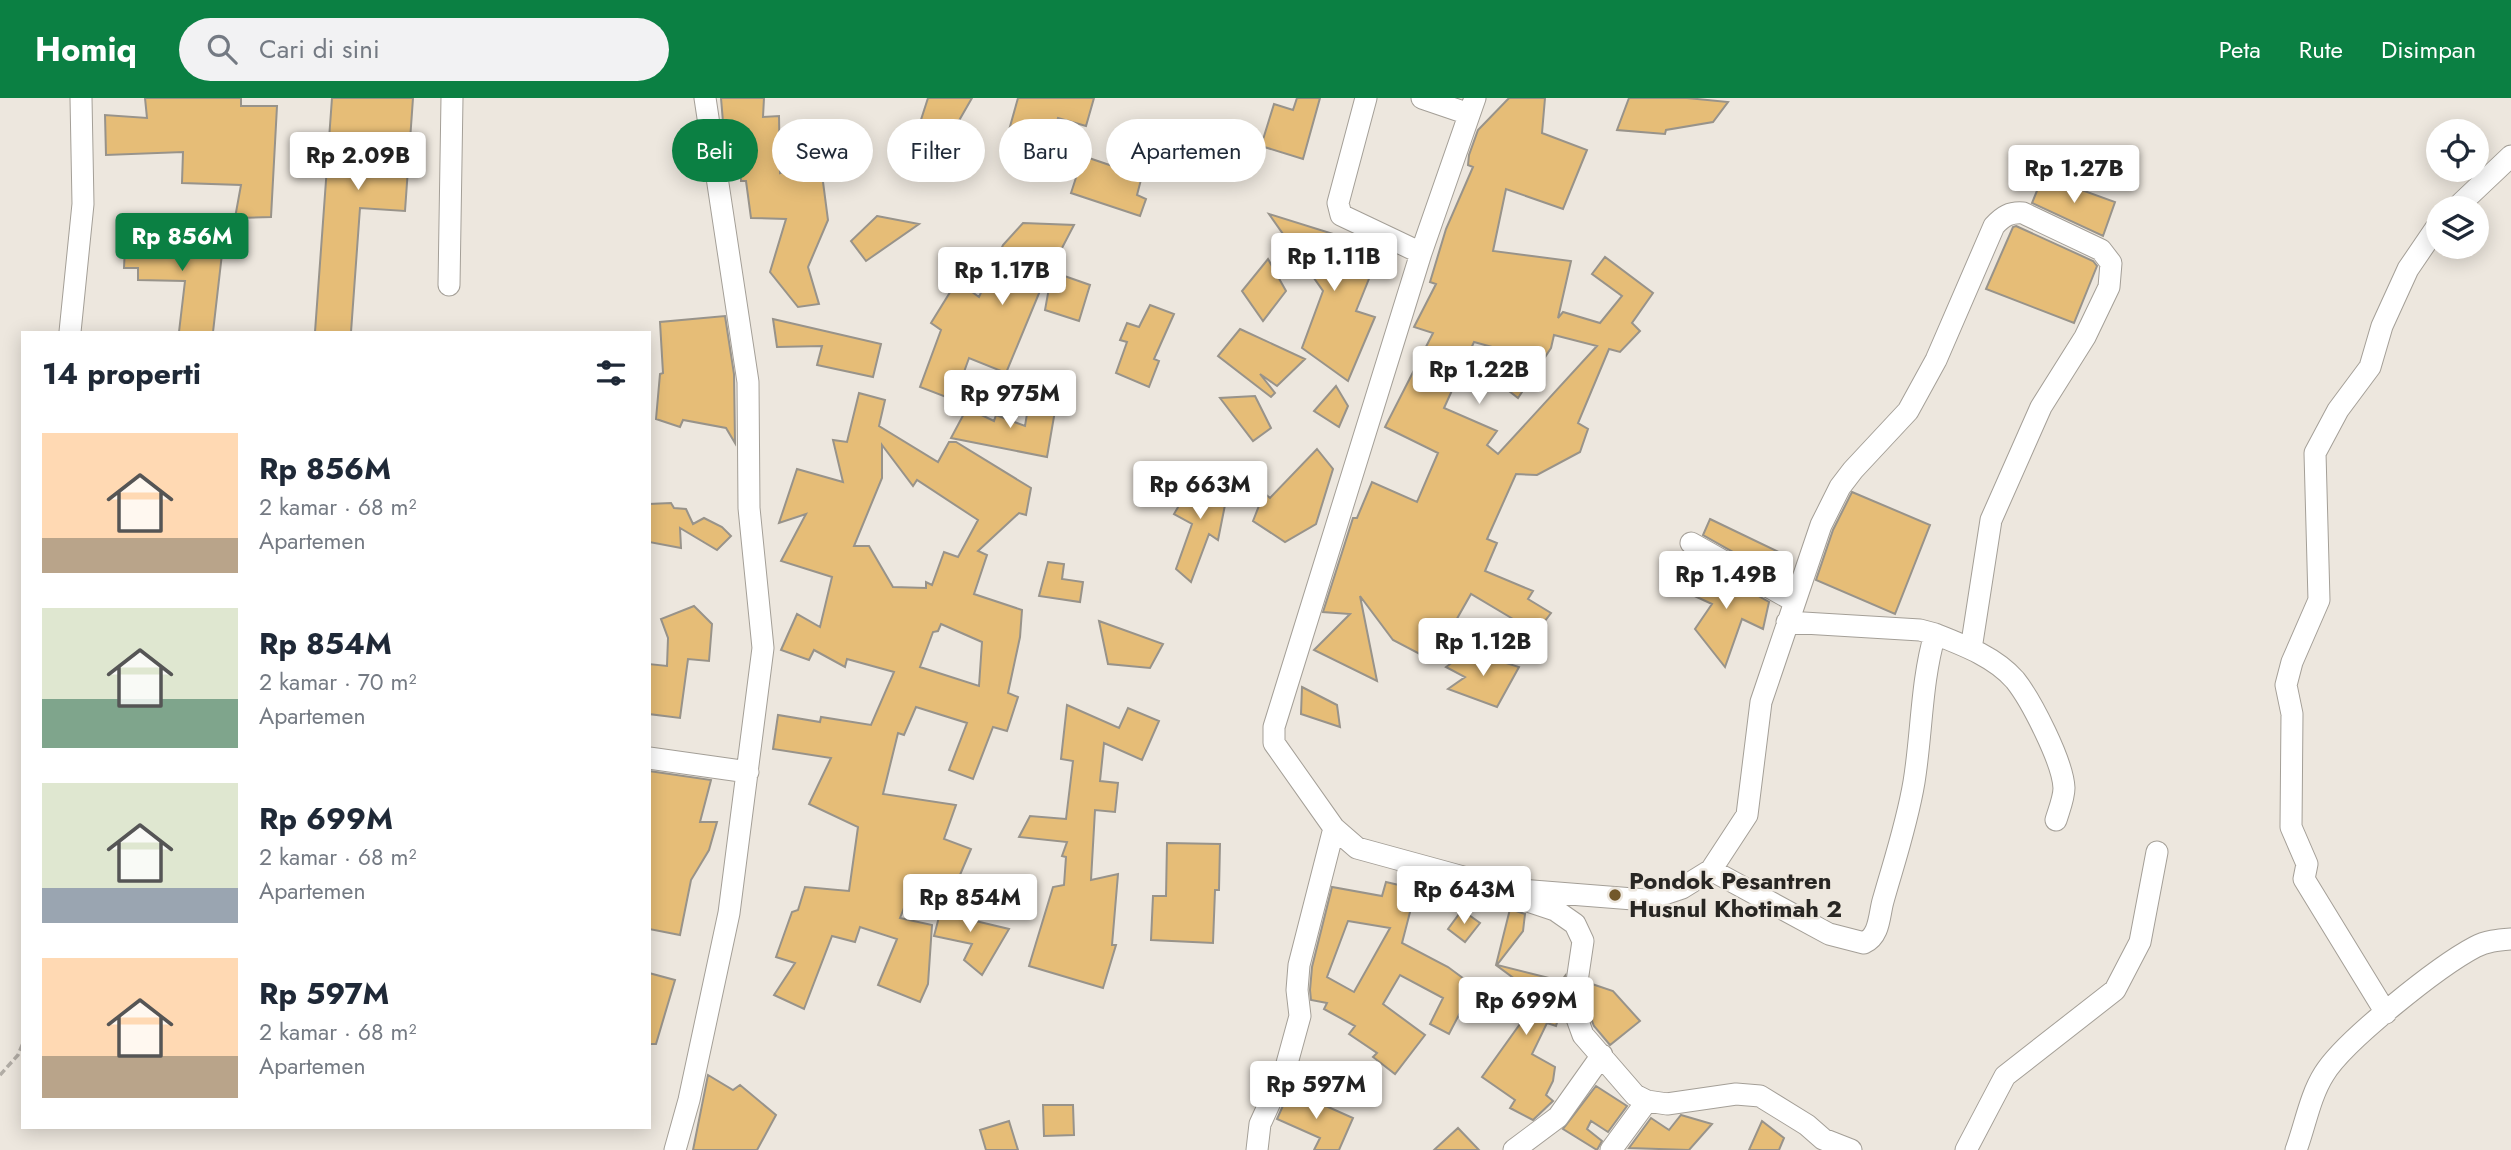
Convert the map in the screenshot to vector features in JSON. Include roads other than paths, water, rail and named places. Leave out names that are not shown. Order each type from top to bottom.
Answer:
[{"type":"street","points":[[70,331],[83,204],[81,98]]},
{"type":"street","points":[[449,285],[452,98]]},
{"type":"street","points":[[675,1150],[690,1100],[729,914],[763,648],[749,508],[748,382],[705,98]]},
{"type":"street","points":[[1366,98],[1338,203],[1341,215],[1421,253]]},
{"type":"street","points":[[1422,98],[1472,106],[1421,253],[1274,727],[1274,743],[1334,828],[1357,848],[1507,889],[1646,900],[1682,888],[1711,870],[1747,815],[1761,702],[1810,554],[1840,487],[1908,411],[1936,360],[1994,226],[2013,212],[2023,213],[2101,250],[2109,256],[2113,271],[2109,287],[2085,337],[2041,407],[1991,520],[1971,649]]},
{"type":"street","points":[[2469,196],[2511,156]]},
{"type":"street","points":[[2386,1013],[2304,879],[2307,864],[2291,827],[2292,714],[2286,685],[2292,662],[2319,600],[2315,453],[2338,410],[2370,368],[2382,326],[2408,270],[2426,243]]},
{"type":"street","points":[[1690,543],[1794,601]]},
{"type":"street","points":[[1787,622],[1920,630],[1971,649],[2016,681],[2041,722],[2062,778],[2064,790],[2056,820]]},
{"type":"street","points":[[1711,870],[1829,934],[1857,942],[1869,941],[1875,935],[1888,882],[1896,865],[1914,783],[1927,673],[1935,634]]},
{"type":"street","points":[[651,758],[748,772]]},
{"type":"street","points":[[1256,1150],[1260,1124],[1286,1067],[1300,1016],[1297,990],[1299,965],[1334,828]]},
{"type":"street","points":[[1966,1150],[2005,1076],[2115,990],[2140,942],[2157,852]]},
{"type":"street","points":[[1507,889],[1528,901],[1555,910],[1575,925],[1583,941],[1575,995],[1576,1013],[1583,1035],[1635,1095],[1647,1101],[1667,1104],[1736,1094],[1760,1096],[1807,1125],[1821,1144],[1852,1150]]},
{"type":"street","points":[[2296,1150],[2322,1077],[2339,1052],[2474,947],[2511,939]]},
{"type":"street","points":[[1516,1149],[1558,1117],[1602,1055]]},
{"type":"street","points":[[1611,1150],[1647,1101]]},
{"type":"place","name":"Pondok Pesantren Husnul Khotimah 2","points":[[1615,895]]}]
